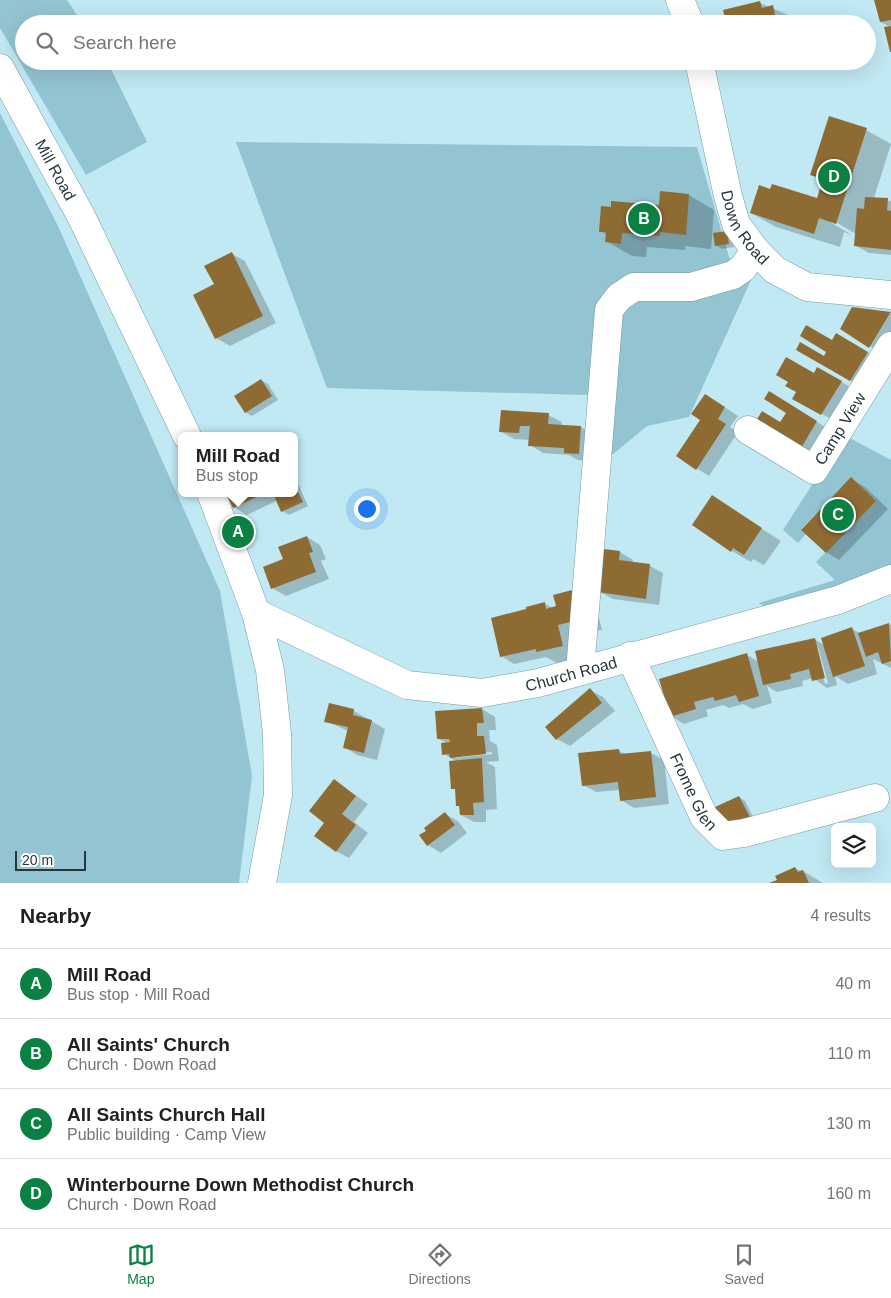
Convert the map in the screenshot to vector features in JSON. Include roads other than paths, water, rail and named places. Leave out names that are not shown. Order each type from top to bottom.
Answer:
[{"type":"street","points":[[680,0],[686,15]]},
{"type":"street","name":"Mill Road","points":[[0,68],[81,216],[185,432]]},
{"type":"street","name":"Down Road","points":[[701,70],[728,196],[736,224],[755,250],[775,270],[807,287],[891,295]]},
{"type":"street","points":[[580,671],[609,310],[619,297],[634,287],[691,287],[733,275],[743,268],[755,250]]},
{"type":"street","name":"Camp View","points":[[748,430],[814,470],[891,346]]},
{"type":"street","points":[[212,497],[256,613],[270,670],[277,734],[278,795],[262,883]]},
{"type":"street","name":"Church Road","points":[[256,613],[407,685],[482,693],[538,683],[747,621],[838,600],[891,579]]},
{"type":"street","name":"Frome Glen","points":[[630,656],[704,817],[723,836],[744,833],[875,798]]},
{"type":"place","name":"Winterbourne Down Methodist Church","points":[[834,177]]},
{"type":"place","name":"All Saints' Church","points":[[644,219]]},
{"type":"place","name":"All Saints Church Hall","points":[[838,515]]},
{"type":"place","name":"Mill Road","points":[[238,532]]}]
